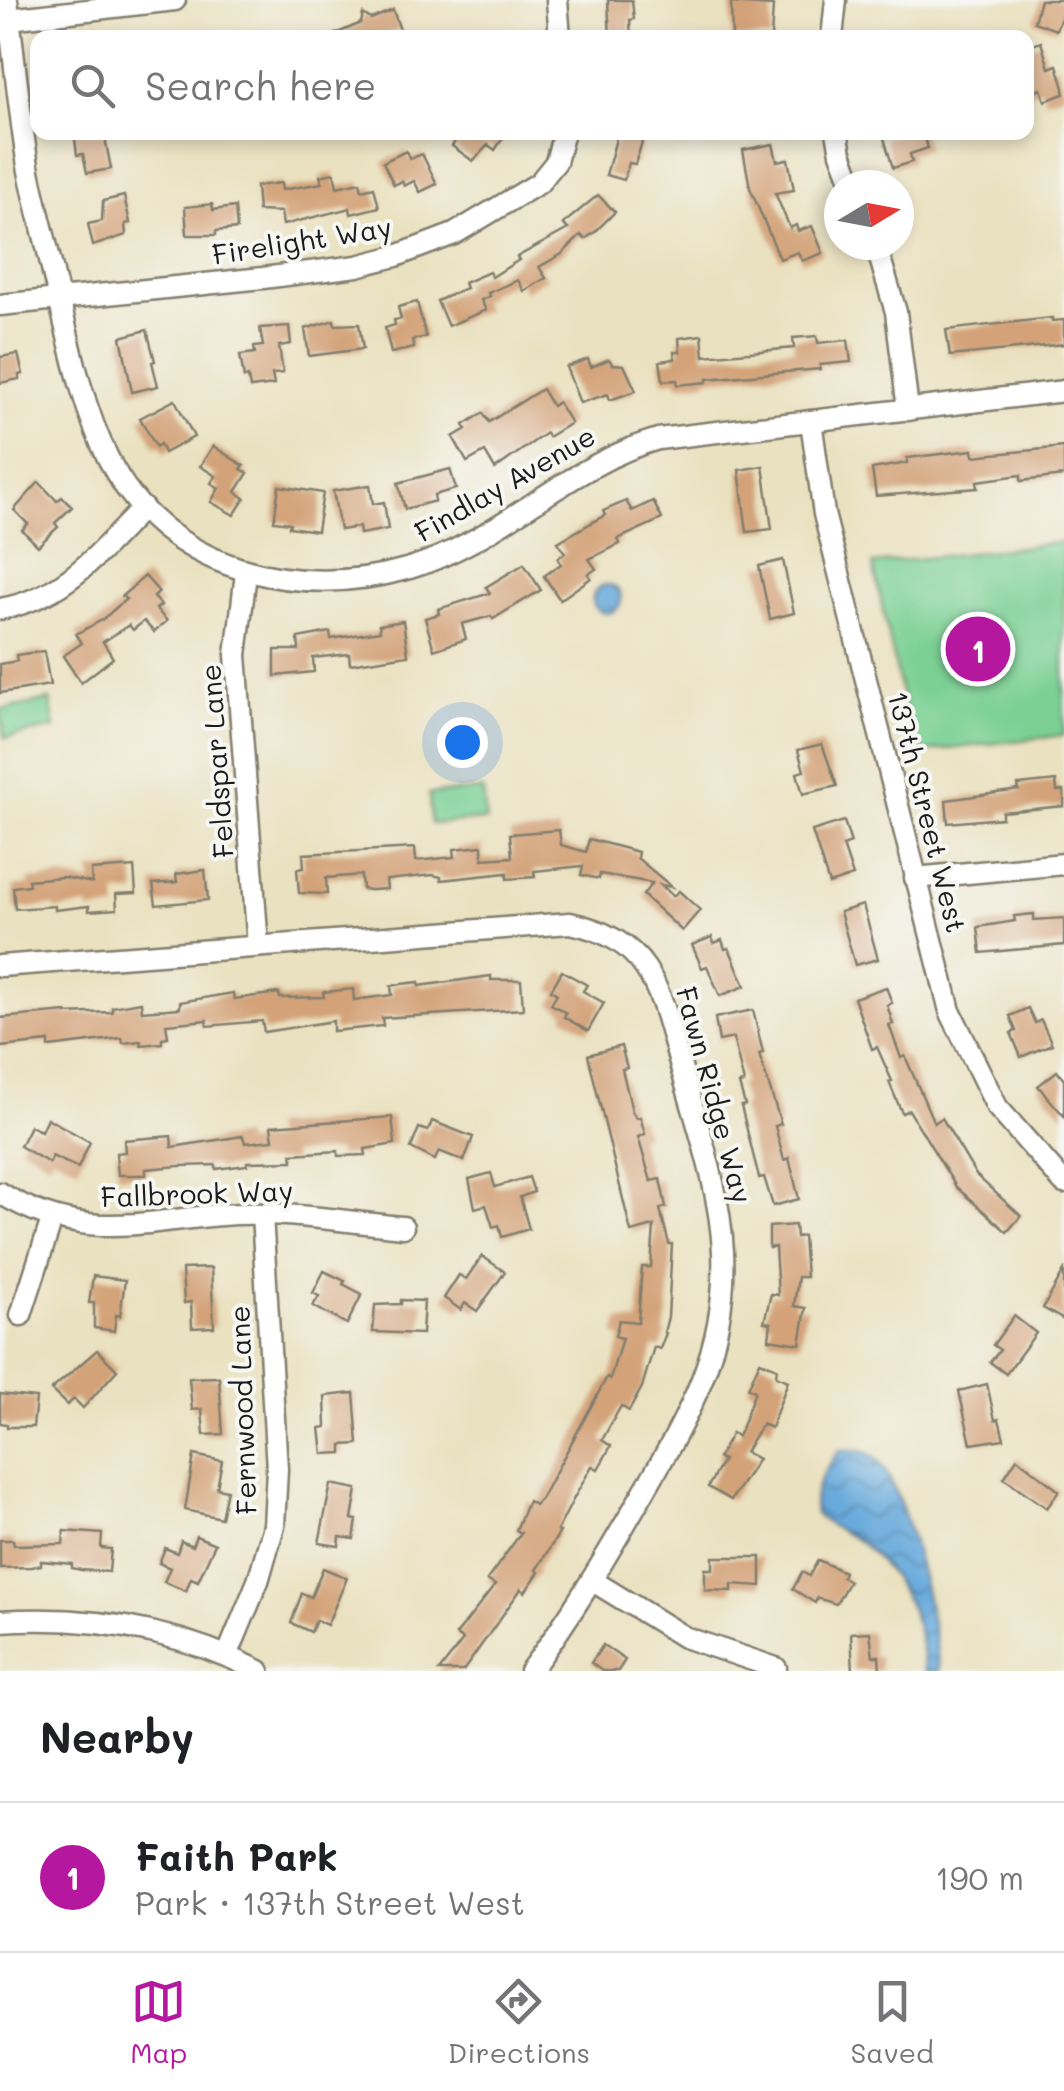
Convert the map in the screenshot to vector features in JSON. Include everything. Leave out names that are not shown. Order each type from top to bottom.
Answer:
[{"type":"street","points":[[5,13],[175,0]]},
{"type":"street","points":[[557,0],[559,30]]},
{"type":"street","points":[[833,30],[836,0]]},
{"type":"street","name":"Findlay Avenue","points":[[5,13],[28,165],[59,299],[98,437],[142,508],[194,549],[246,573],[315,581],[409,568],[464,545],[622,450],[658,439],[1064,391]]},
{"type":"street","name":"Firelight Way","points":[[0,305],[338,269],[406,253],[472,225],[539,182],[556,162],[562,140]]},
{"type":"street","points":[[839,140],[848,170]]},
{"type":"street","points":[[880,260],[896,312],[908,410]]},
{"type":"street","name":"137th Street West","points":[[810,422],[824,514],[950,1011],[998,1107],[1064,1184]]},
{"type":"street","points":[[0,609],[22,605],[62,586],[142,508]]},
{"type":"street","name":"Feldspar Lane","points":[[246,573],[236,655],[258,946]]},
{"type":"street","points":[[914,878],[1064,864]]},
{"type":"street","name":"Fawn Ridge Way","points":[[0,966],[570,923],[605,933],[635,954],[658,986],[720,1218],[722,1311],[716,1343],[695,1400],[593,1581],[530,1671]]},
{"type":"street","name":"Fallbrook Way","points":[[0,1193],[52,1219],[80,1225],[262,1214],[403,1227]]},
{"type":"street","name":"Fernwood Lane","points":[[227,1656],[258,1581],[274,1526],[277,1469],[262,1214]]},
{"type":"street","points":[[21,1315],[52,1219]]},
{"type":"street","points":[[593,1581],[684,1637],[776,1668]]},
{"type":"street","points":[[0,1621],[60,1619],[126,1626],[227,1656],[259,1671]]},
{"type":"green space","points":[[1064,542],[1064,735],[914,753],[873,564]]},
{"type":"green space","points":[[50,700],[55,728],[5,738],[0,710]]},
{"type":"green space","points":[[483,790],[486,820],[431,824],[429,794]]},
{"type":"water","points":[[607,585],[617,589],[621,599],[617,609],[607,613],[597,609],[593,599],[597,589]]},
{"type":"water","points":[[840,1450],[871,1455],[895,1491],[917,1555],[939,1671],[924,1671],[914,1617],[888,1571],[862,1544],[815,1514],[817,1488]]},
{"type":"building","points":[[608,0],[632,0],[631,30],[610,30]]},
{"type":"building","points":[[1040,0],[1064,0],[1056,30],[1034,22]]},
{"type":"building","points":[[731,3],[773,6],[772,30],[732,30]]},
{"type":"building","points":[[393,10],[400,30],[345,30],[361,23],[363,14],[371,19]]},
{"type":"building","points":[[1041,42],[1049,68],[1057,65],[1064,94],[1045,101],[1041,89],[1034,91],[1034,44]]},
{"type":"building","points":[[75,140],[106,140],[111,169],[87,173],[83,154],[77,155]]},
{"type":"building","points":[[456,140],[502,140],[495,150],[488,145],[473,161],[452,146]]},
{"type":"building","points":[[616,140],[643,140],[635,164],[629,163],[624,180],[606,175]]},
{"type":"building","points":[[885,140],[926,140],[928,148],[910,154],[912,162],[893,168]]},
{"type":"building","points":[[773,144],[777,161],[788,159],[794,190],[775,193],[790,228],[796,225],[798,231],[812,226],[823,253],[802,261],[798,252],[780,259],[750,188],[743,150]]},
{"type":"building","points":[[406,151],[410,159],[422,154],[437,184],[420,192],[414,181],[394,185],[383,162]]},
{"type":"building","points":[[334,173],[337,187],[360,182],[362,190],[374,187],[379,207],[351,214],[350,208],[283,225],[281,212],[258,211],[256,186],[281,183],[282,190],[322,183],[320,176]]},
{"type":"building","points":[[598,195],[615,212],[595,232],[585,239],[581,235],[562,254],[539,267],[546,278],[524,291],[518,280],[488,293],[490,296],[481,300],[486,310],[448,326],[437,301],[489,272],[492,277],[519,260],[517,257],[568,229],[563,224]]},
{"type":"building","points":[[124,196],[130,223],[125,224],[126,235],[93,246],[88,224],[102,221],[103,201]]},
{"type":"building","points":[[212,204],[213,210],[235,207],[237,229],[216,231],[216,235],[187,235],[185,207]]},
{"type":"building","points":[[417,302],[426,337],[412,340],[414,348],[391,353],[385,328],[401,319],[398,307]]},
{"type":"building","points":[[1052,318],[1064,320],[1064,344],[950,356],[946,330]]},
{"type":"building","points":[[334,320],[335,325],[359,324],[363,349],[309,356],[305,329]]},
{"type":"building","points":[[289,326],[291,344],[279,346],[283,373],[272,374],[274,385],[250,388],[240,355],[255,353],[254,347],[263,346],[260,328]]},
{"type":"building","points":[[147,330],[158,386],[132,392],[121,337]]},
{"type":"building","points":[[702,335],[704,356],[794,348],[793,338],[817,336],[818,343],[848,340],[851,362],[678,385],[677,380],[663,381],[660,361],[675,359],[674,352],[680,352],[679,338]]},
{"type":"building","points":[[18,354],[23,374],[19,379],[0,383],[0,357]]},
{"type":"building","points":[[588,359],[591,367],[609,359],[612,364],[624,365],[636,391],[610,400],[608,394],[580,403],[566,367]]},
{"type":"building","points":[[542,389],[552,406],[558,402],[571,423],[548,437],[546,433],[495,469],[485,452],[467,462],[453,437],[466,429],[464,425],[483,413],[489,422]]},
{"type":"building","points":[[175,400],[194,437],[164,453],[160,444],[156,447],[140,418]]},
{"type":"building","points":[[213,446],[244,466],[241,469],[248,473],[236,492],[245,498],[234,515],[211,502],[219,488],[211,483],[216,476],[200,466]]},
{"type":"building","points":[[1064,447],[1064,476],[1021,481],[1021,475],[977,481],[978,488],[876,496],[872,469],[907,463],[907,458],[973,450],[974,456]]},
{"type":"building","points":[[763,466],[772,529],[747,532],[739,470]]},
{"type":"building","points":[[450,469],[456,489],[434,495],[435,501],[405,509],[398,483]]},
{"type":"building","points":[[39,482],[57,501],[62,497],[72,507],[38,546],[22,530],[28,524],[14,510]]},
{"type":"building","points":[[370,485],[373,504],[384,502],[388,529],[360,534],[359,527],[340,530],[333,491]]},
{"type":"building","points":[[279,486],[323,493],[317,531],[274,521]]},
{"type":"building","points":[[626,501],[632,511],[653,501],[662,519],[618,539],[620,544],[589,559],[596,569],[588,574],[591,578],[560,600],[544,576],[561,564],[558,558],[565,553],[558,542],[605,515],[603,511]]},
{"type":"building","points":[[783,560],[794,613],[770,619],[759,566]]},
{"type":"building","points":[[524,564],[541,590],[493,619],[491,616],[462,624],[466,639],[434,650],[425,618],[439,614],[438,609],[490,593],[486,587]]},
{"type":"building","points":[[145,576],[159,592],[154,597],[161,605],[156,609],[167,621],[154,632],[144,621],[133,630],[129,625],[103,642],[113,658],[81,683],[63,656],[82,643],[76,634],[102,620]]},
{"type":"building","points":[[403,621],[408,655],[350,664],[349,654],[313,658],[314,672],[275,676],[275,650],[299,650],[298,638],[330,632],[331,639],[380,631],[379,625]]},
{"type":"building","points":[[44,651],[50,685],[0,693],[0,664],[17,661],[16,655]]},
{"type":"building","points":[[822,744],[837,786],[803,794],[797,773],[804,771],[798,750]]},
{"type":"building","points":[[1056,781],[1057,791],[1064,791],[1064,806],[1002,812],[1002,818],[948,823],[946,800]]},
{"type":"building","points":[[844,821],[851,843],[843,846],[853,876],[829,884],[812,831]]},
{"type":"building","points":[[559,830],[561,845],[586,852],[589,839],[638,852],[637,858],[672,887],[661,885],[673,896],[679,891],[700,910],[682,931],[643,895],[652,883],[600,874],[599,879],[581,875],[583,866],[534,871],[535,877],[507,879],[507,873],[441,880],[433,875],[386,880],[387,889],[371,890],[362,889],[361,875],[326,878],[327,894],[299,893],[297,869],[304,868],[303,854],[415,848],[416,861],[455,857],[454,849],[482,846],[483,859],[512,857],[510,834]]},
{"type":"building","points":[[134,867],[136,893],[116,894],[117,909],[15,909],[13,887],[29,885],[28,880],[63,877],[92,883],[91,870]]},
{"type":"building","points":[[205,870],[208,900],[156,905],[153,884],[177,882],[176,874]]},
{"type":"building","points":[[863,905],[878,959],[855,965],[840,912]]},
{"type":"building","points":[[1034,914],[1034,920],[1064,918],[1064,945],[981,953],[978,927]]},
{"type":"building","points":[[712,937],[714,943],[722,940],[725,949],[729,948],[745,986],[720,996],[707,966],[702,968],[692,945]]},
{"type":"building","points":[[562,971],[587,985],[583,991],[604,1003],[588,1031],[551,1004],[557,994],[551,990]]},
{"type":"building","points":[[491,976],[491,980],[521,980],[523,1009],[382,1018],[383,1026],[333,1031],[333,1021],[264,1032],[262,1021],[207,1026],[207,1020],[166,1024],[168,1037],[162,1038],[162,1043],[123,1043],[122,1038],[49,1047],[49,1042],[0,1047],[0,1018],[112,1012],[112,1007],[141,1002],[142,1011],[180,1008],[180,1002],[233,993],[234,999],[279,993],[280,998],[324,997],[323,992],[353,989],[354,1000],[392,995],[391,986],[401,984],[419,982],[419,986]]},
{"type":"building","points":[[886,987],[892,1003],[887,1005],[893,1024],[889,1025],[934,1123],[942,1118],[976,1175],[1021,1216],[1007,1232],[956,1187],[909,1110],[902,1113],[889,1082],[892,1081],[877,1047],[872,1049],[854,998]]},
{"type":"building","points":[[1028,1008],[1035,1023],[1041,1020],[1052,1044],[1021,1057],[1011,1033],[1016,1031],[1010,1016]]},
{"type":"building","points":[[753,1010],[763,1053],[759,1054],[781,1124],[775,1126],[784,1160],[789,1158],[799,1199],[773,1206],[764,1177],[759,1178],[741,1106],[745,1105],[739,1084],[744,1083],[733,1038],[719,1041],[715,1018]]},
{"type":"building","points":[[621,1046],[632,1111],[636,1118],[640,1117],[645,1134],[638,1137],[651,1181],[660,1179],[666,1207],[660,1209],[672,1244],[666,1333],[660,1349],[654,1347],[642,1387],[629,1411],[621,1406],[602,1440],[611,1446],[598,1469],[592,1466],[557,1531],[560,1532],[536,1570],[539,1572],[525,1592],[521,1589],[463,1671],[439,1671],[463,1640],[456,1635],[495,1585],[487,1580],[521,1533],[516,1530],[528,1501],[535,1505],[541,1499],[607,1377],[610,1379],[622,1338],[615,1336],[619,1320],[638,1322],[642,1267],[651,1267],[654,1226],[631,1232],[588,1055]]},
{"type":"building","points":[[1057,1071],[1064,1080],[1064,1116],[1038,1086]]},
{"type":"building","points":[[392,1117],[395,1144],[365,1149],[366,1155],[338,1156],[338,1151],[292,1154],[293,1161],[247,1162],[216,1169],[216,1165],[179,1166],[146,1169],[146,1175],[118,1175],[116,1153],[125,1152],[124,1140],[171,1136],[172,1147],[243,1136],[245,1143],[273,1140],[271,1126]]},
{"type":"building","points":[[47,1118],[90,1142],[78,1168],[52,1156],[49,1163],[20,1146],[30,1126],[41,1131]]},
{"type":"building","points":[[432,1121],[473,1137],[464,1161],[439,1151],[435,1160],[411,1148],[419,1128],[428,1131]]},
{"type":"building","points":[[491,1173],[495,1187],[529,1177],[534,1192],[520,1197],[529,1229],[502,1237],[499,1225],[493,1227],[486,1205],[475,1208],[469,1179]]},
{"type":"building","points":[[795,1225],[796,1237],[803,1236],[806,1277],[798,1277],[794,1306],[806,1308],[800,1344],[769,1339],[771,1323],[764,1322],[771,1294],[778,1295],[775,1247],[769,1248],[769,1227]]},
{"type":"building","points":[[482,1256],[505,1272],[477,1311],[465,1303],[461,1310],[444,1298],[459,1275],[466,1279]]},
{"type":"building","points":[[211,1268],[214,1327],[192,1328],[191,1302],[184,1303],[182,1269]]},
{"type":"building","points":[[324,1271],[362,1294],[347,1324],[313,1306],[319,1296],[313,1293]]},
{"type":"building","points":[[1064,1271],[1064,1320],[1043,1308]]},
{"type":"building","points":[[93,1276],[125,1280],[114,1331],[94,1328],[94,1303],[89,1303]]},
{"type":"building","points":[[401,1300],[424,1301],[422,1334],[373,1332],[375,1305],[401,1304]]},
{"type":"building","points":[[1014,1316],[1036,1333],[1006,1374],[990,1362],[1000,1350],[993,1345]]},
{"type":"building","points":[[97,1350],[117,1370],[83,1408],[74,1399],[67,1405],[51,1390]]},
{"type":"building","points":[[760,1361],[777,1368],[776,1376],[788,1381],[771,1428],[762,1424],[745,1452],[758,1459],[731,1500],[708,1487],[732,1433],[738,1437],[755,1391],[748,1388]]},
{"type":"building","points":[[219,1377],[223,1434],[204,1435],[202,1409],[192,1410],[189,1378]]},
{"type":"building","points":[[987,1384],[1004,1439],[971,1444],[959,1391]]},
{"type":"building","points":[[354,1393],[358,1444],[342,1445],[342,1453],[323,1454],[320,1428],[326,1427],[325,1396]]},
{"type":"building","points":[[0,1394],[36,1398],[33,1427],[7,1427],[0,1423]]},
{"type":"building","points":[[194,1455],[222,1461],[217,1488],[227,1490],[221,1518],[185,1510]]},
{"type":"building","points":[[1017,1458],[1059,1491],[1047,1508],[1004,1478]]},
{"type":"building","points":[[331,1484],[357,1489],[352,1519],[357,1520],[354,1539],[340,1537],[339,1546],[319,1543]]},
{"type":"building","points":[[64,1531],[102,1534],[101,1548],[111,1549],[109,1572],[41,1561],[41,1565],[31,1567],[0,1568],[0,1540],[13,1540],[14,1545],[63,1544]]},
{"type":"building","points":[[196,1536],[215,1544],[198,1581],[191,1578],[186,1591],[164,1582],[170,1568],[159,1563],[165,1548],[177,1553],[181,1541],[192,1546]]},
{"type":"building","points":[[713,1557],[761,1557],[761,1586],[732,1584],[732,1591],[705,1590],[705,1569],[713,1569]]},
{"type":"building","points":[[818,1560],[844,1572],[842,1577],[849,1581],[836,1604],[817,1598],[815,1603],[793,1589],[802,1572],[809,1576]]},
{"type":"building","points":[[323,1568],[347,1578],[327,1625],[316,1620],[311,1632],[291,1623],[302,1593],[311,1597]]},
{"type":"building","points":[[870,1632],[873,1656],[879,1656],[880,1671],[853,1671],[851,1633]]},
{"type":"building","points":[[603,1645],[625,1660],[618,1671],[602,1671],[591,1663]]},
{"type":"place","name":"Faith Park","points":[[978,649]]}]
